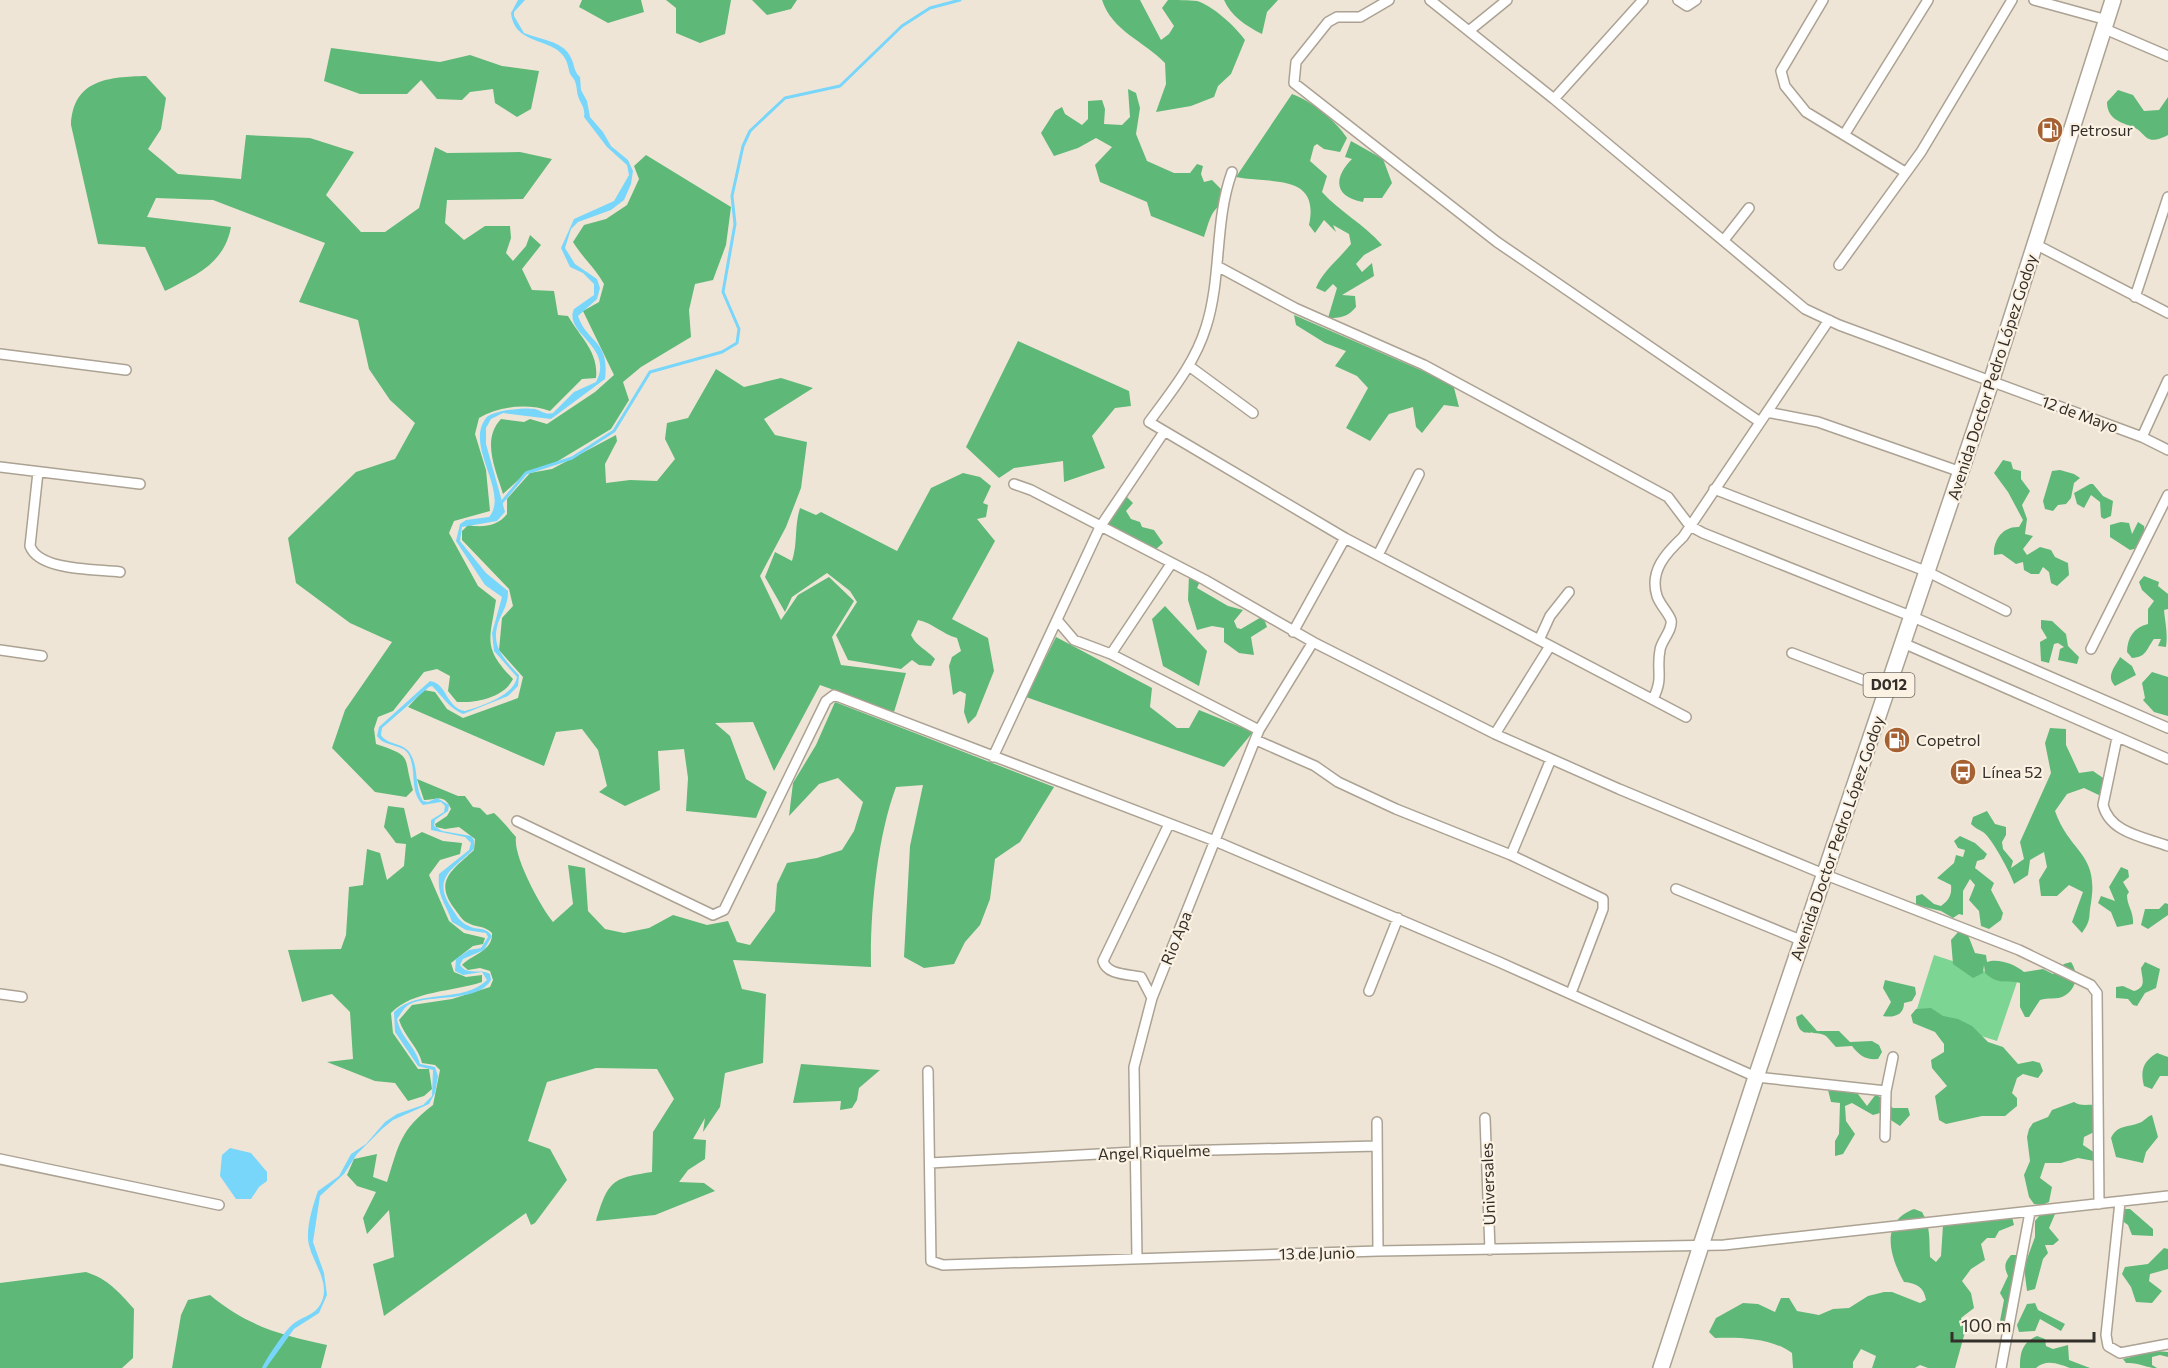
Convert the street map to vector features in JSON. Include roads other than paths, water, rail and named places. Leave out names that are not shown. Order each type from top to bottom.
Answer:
[{"type":"main road","name":"Avenida Doctor Pedro López Godoy","points":[[1661,1368],[1703,1245],[1755,1077],[1826,875],[1991,382],[2114,0]]},
{"type":"street","points":[[1389,0],[1360,17],[1337,17],[1328,22],[1296,62],[1294,83],[1497,242],[1760,422]]},
{"type":"street","name":"12 de Mayo","points":[[1430,0],[1554,99],[1805,309],[1991,382],[2142,437],[2168,450]]},
{"type":"street","points":[[1470,30],[1507,0]]},
{"type":"street","points":[[1554,99],[1643,0]]},
{"type":"street","points":[[1678,0],[1687,6],[1696,0]]},
{"type":"street","points":[[1822,0],[1781,70],[1785,86],[1806,112],[1905,172]]},
{"type":"street","points":[[1844,135],[1928,0]]},
{"type":"street","points":[[1839,265],[1921,152],[2012,0]]},
{"type":"street","points":[[2034,0],[2106,24],[2168,56]]},
{"type":"street","points":[[1232,172],[1221,225],[1217,266],[1206,327],[1189,366],[1149,422],[1345,537],[1686,717]]},
{"type":"street","points":[[2135,297],[2168,197]]},
{"type":"street","points":[[1724,240],[1749,208]]},
{"type":"street","points":[[2035,244],[2168,313]]},
{"type":"street","points":[[1217,266],[1295,308],[1424,365],[1668,497],[1690,526],[1727,544],[1913,617],[2168,729]]},
{"type":"street","points":[[1653,699],[1661,679],[1660,648],[1671,625],[1671,620],[1657,596],[1657,572],[1663,558],[1690,526],[1829,320]]},
{"type":"street","points":[[0,354],[126,370]]},
{"type":"street","points":[[1189,366],[1253,412]]},
{"type":"street","points":[[2142,437],[2168,380]]},
{"type":"street","points":[[1767,412],[1818,422],[1961,472]]},
{"type":"street","points":[[993,757],[1100,527],[1164,432]]},
{"type":"street","points":[[0,467],[140,484]]},
{"type":"street","points":[[38,472],[30,546],[33,553],[49,564],[120,572]]},
{"type":"street","points":[[1378,555],[1419,474]]},
{"type":"street","points":[[1014,484],[1031,490],[1205,580],[1293,632],[1495,734],[1826,875],[2019,950],[2095,989],[2099,1072],[2099,1204]]},
{"type":"street","points":[[1714,489],[1928,572],[2006,611]]},
{"type":"street","points":[[2091,649],[2168,495]]},
{"type":"street","points":[[1293,632],[1345,537]]},
{"type":"street","points":[[1111,654],[1171,564]]},
{"type":"street","points":[[1539,640],[1550,616],[1569,592]]},
{"type":"street","points":[[1057,620],[1074,640],[1111,654],[1259,730]]},
{"type":"street","name":"Rio Apa","points":[[1137,1258],[1134,1067],[1152,998],[1259,730],[1313,642]]},
{"type":"street","points":[[1903,643],[2168,759]]},
{"type":"street","points":[[1495,734],[1550,646]]},
{"type":"street","points":[[0,650],[42,656]]},
{"type":"street","points":[[1791,653],[1887,689]]},
{"type":"street","points":[[517,821],[713,915],[724,910],[829,697],[834,695],[1215,841],[1571,993],[1755,1077],[1886,1091]]},
{"type":"street","points":[[2117,738],[2103,805],[2106,815],[2121,829],[2168,846]]},
{"type":"street","points":[[1256,740],[1315,766],[1338,782],[1396,809],[1511,855],[1604,899],[1603,909],[1571,993]]},
{"type":"street","points":[[1511,855],[1551,759]]},
{"type":"street","points":[[1152,998],[1141,977],[1112,972],[1103,961],[1169,824]]},
{"type":"street","points":[[1676,889],[1803,941]]},
{"type":"street","points":[[1369,991],[1398,918]]},
{"type":"street","points":[[0,993],[22,998]]},
{"type":"street","points":[[1886,1137],[1886,1091],[1893,1057]]},
{"type":"street","points":[[928,1071],[930,1163]]},
{"type":"street","name":"Universales","points":[[1485,1118],[1490,1250]]},
{"type":"street","points":[[1377,1122],[1378,1251]]},
{"type":"street","name":"Angel Riquelme","points":[[930,1163],[1135,1152],[1377,1146]]},
{"type":"street","points":[[0,1159],[219,1204]]},
{"type":"street","name":"13 de Junio","points":[[930,1163],[931,1261],[943,1265],[1378,1251],[1703,1245],[2168,1196]]},
{"type":"street","points":[[2120,1202],[2106,1335],[2108,1346],[2120,1353],[2168,1344]]},
{"type":"street","points":[[2001,1368],[2030,1212]]},
{"type":"water","points":[[518,0],[525,0],[514,12],[524,33],[556,44],[567,51],[580,77],[581,90],[587,101],[590,117],[611,146],[628,160],[633,171],[631,184],[624,200],[611,210],[578,222],[571,229],[565,248],[575,264],[597,279],[600,288],[597,299],[578,316],[604,356],[605,379],[551,419],[503,413],[491,419],[486,428],[486,444],[505,512],[497,521],[462,527],[460,541],[486,573],[508,591],[496,635],[499,650],[519,675],[518,686],[508,696],[463,714],[450,705],[432,686],[382,728],[381,735],[384,738],[405,748],[411,755],[418,789],[423,801],[428,802],[437,798],[449,805],[448,811],[435,820],[434,826],[442,831],[471,836],[474,840],[474,849],[448,874],[443,888],[445,897],[461,921],[471,927],[485,930],[492,936],[484,950],[463,959],[460,965],[466,970],[482,972],[463,975],[455,971],[456,959],[469,950],[481,948],[488,937],[486,933],[466,930],[452,922],[439,889],[439,874],[469,850],[471,843],[465,837],[431,830],[431,820],[444,812],[445,806],[441,802],[423,805],[416,794],[409,755],[403,749],[380,740],[377,736],[379,727],[430,681],[440,686],[454,705],[465,711],[496,699],[515,684],[517,677],[494,651],[492,633],[502,597],[485,585],[456,541],[460,524],[466,520],[489,517],[494,507],[494,495],[480,442],[481,429],[489,415],[502,411],[531,408],[553,413],[574,392],[596,382],[600,370],[599,359],[575,326],[573,318],[574,309],[594,295],[594,284],[583,273],[570,267],[561,248],[574,219],[614,201],[629,175],[627,165],[607,147],[584,117],[584,110],[565,58],[550,46],[521,33],[514,25],[511,13]]},
{"type":"water","points":[[482,972],[490,974],[491,980],[476,992],[410,1004],[397,1019],[420,1064],[435,1067],[438,1076],[435,1093],[429,1104],[393,1120],[382,1129],[357,1154],[344,1174],[320,1196],[313,1242],[324,1273],[327,1295],[319,1313],[294,1329],[266,1368],[262,1368],[290,1327],[314,1312],[323,1298],[322,1278],[308,1239],[310,1218],[318,1191],[339,1176],[351,1154],[366,1144],[385,1122],[397,1114],[423,1105],[432,1096],[433,1070],[418,1066],[395,1032],[394,1012],[415,1000],[466,992],[487,980]]},
{"type":"water","points":[[230,1148],[251,1153],[267,1172],[267,1181],[259,1187],[251,1199],[236,1199],[220,1176],[222,1155]]},
{"type":"waterway","points":[[502,502],[526,473],[572,458],[614,431],[650,372],[722,352],[737,343],[739,329],[723,292],[735,224],[732,196],[743,146],[750,131],[785,98],[840,86],[902,26],[930,8],[960,0]]},
{"type":"place","name":"Petrosur","points":[[2050,130]]},
{"type":"place","name":"Copetrol","points":[[1897,740]]},
{"type":"place","name":"Línea 52","points":[[1963,772]]}]
